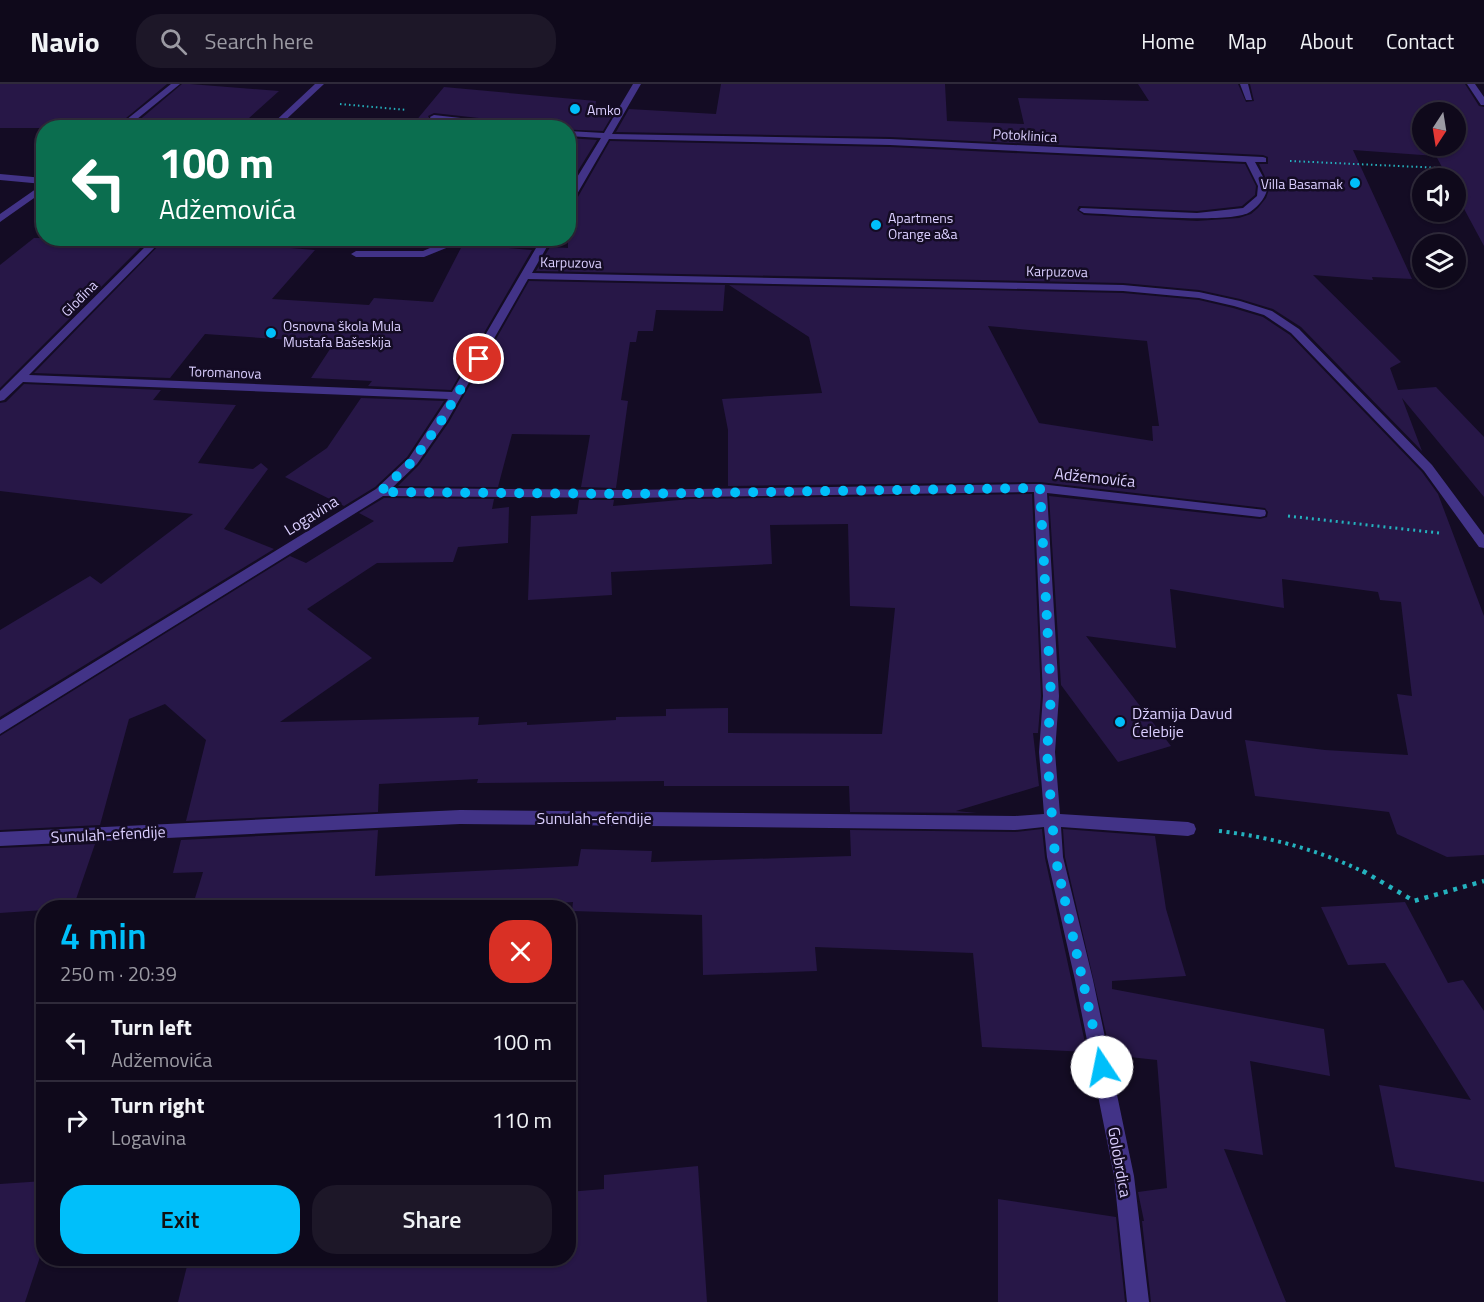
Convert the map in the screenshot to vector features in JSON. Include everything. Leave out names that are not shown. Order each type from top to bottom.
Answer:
[{"type":"street","points":[[130,120],[176,84]]},
{"type":"street","points":[[281,120],[320,84]]},
{"type":"street","points":[[576,188],[637,84]]},
{"type":"street","points":[[1244,84],[1249,98]]},
{"type":"street","points":[[1471,84],[1484,103]]},
{"type":"street","points":[[434,117],[458,120]]},
{"type":"street","name":"Potoklinica","points":[[576,134],[606,137],[890,142],[1263,160]]},
{"type":"street","points":[[1084,210],[1197,216],[1246,211],[1261,197],[1263,186],[1249,159]]},
{"type":"street","points":[[0,177],[36,180]]},
{"type":"street","points":[[0,219],[36,192]]},
{"type":"street","name":"Glođina","points":[[20,378],[152,246]]},
{"type":"street","points":[[356,254],[424,254],[443,246]]},
{"type":"street","name":"Logavina","points":[[0,728],[380,492],[413,461],[457,396],[543,246]]},
{"type":"street","name":"Karpuzova","points":[[525,276],[1122,288],[1199,295],[1236,303],[1268,313],[1295,331],[1317,352],[1428,468],[1483,541]]},
{"type":"street","points":[[0,398],[20,378]]},
{"type":"street","name":"Toromanova","points":[[20,378],[457,396]]},
{"type":"street","name":"Adžemovića","points":[[380,492],[626,494],[1040,488],[1260,513]]},
{"type":"street","name":"Golobrdica","points":[[1040,488],[1051,696],[1047,752],[1055,856],[1084,981],[1124,1176],[1138,1302]]},
{"type":"street","name":"Sunulah-efendije","points":[[0,839],[460,817],[1015,823],[1052,820],[1188,829]]},
{"type":"path","points":[[303,100],[409,111]]},
{"type":"path","points":[[1263,160],[1442,168]]},
{"type":"path","points":[[1260,513],[1483,541]]},
{"type":"path","points":[[1188,829],[1254,834],[1305,847],[1357,866],[1414,901],[1484,881]]},
{"type":"building","points":[[0,84],[167,84],[124,120],[36,120],[36,128],[0,128]]},
{"type":"building","points":[[182,84],[279,91],[247,120],[139,120]]},
{"type":"building","points":[[721,84],[945,84],[947,121],[1024,124],[1018,98],[1149,101],[1138,84],[1238,84],[1246,102],[1254,101],[1250,84],[1465,84],[1479,106],[1484,107],[1484,246],[1466,212],[1466,168],[1443,168],[1436,156],[1466,156],[1466,102],[1412,102],[1412,154],[1353,150],[1412,279],[1372,277],[1373,280],[1313,275],[1401,362],[1390,368],[1398,390],[1436,387],[1484,437],[1484,497],[1402,398],[1422,451],[1301,327],[1273,309],[1240,299],[1199,290],[1123,283],[536,271],[550,247],[576,246],[576,200],[610,141],[890,147],[1245,164],[1256,186],[1255,195],[1242,206],[1197,211],[1079,206],[1077,210],[1084,215],[1197,221],[1239,218],[1251,214],[1258,208],[1266,198],[1270,187],[1259,164],[1268,164],[1268,157],[890,137],[616,132],[629,109],[716,114]]},
{"type":"building","points":[[444,87],[596,101],[595,107],[616,109],[603,131],[576,130],[576,120],[496,120],[434,113],[428,116],[430,120],[417,120]]},
{"type":"building","points":[[576,139],[597,140],[576,174]]},
{"type":"building","points":[[34,238],[36,238],[36,246],[142,246],[0,388],[0,265]]},
{"type":"building","points":[[158,246],[265,246],[315,250],[272,299],[369,305],[374,298],[433,302],[462,246],[532,250],[451,390],[368,386],[372,381],[311,378],[334,343],[205,334],[170,378],[34,373]]},
{"type":"building","points":[[529,281],[725,285],[723,311],[656,310],[653,331],[638,331],[636,342],[630,342],[621,400],[628,401],[616,488],[581,487],[590,435],[512,434],[498,487],[398,486],[419,465],[449,422]]},
{"type":"building","points":[[729,285],[1123,293],[1199,300],[1233,308],[1263,317],[1290,335],[1422,472],[1438,494],[1484,616],[1484,855],[1447,857],[1397,834],[1389,812],[1255,796],[1245,740],[1325,750],[1408,755],[1397,694],[1412,696],[1401,602],[1380,600],[1378,592],[1282,579],[1284,608],[1170,589],[1176,648],[1086,636],[1171,746],[1118,762],[1061,685],[1049,496],[1260,519],[1267,517],[1268,512],[1265,508],[1040,482],[728,486],[728,430],[722,399],[822,393],[809,337]],"holes":[[[988,326],[1147,341],[1159,426],[1152,426],[1153,441],[1039,423]]]},
{"type":"building","points":[[24,384],[161,390],[153,400],[236,405],[198,463],[253,469],[261,463],[268,469],[224,529],[274,549],[0,717],[0,630],[90,576],[101,584],[193,514],[0,491],[0,403],[6,402]]},
{"type":"building","points":[[361,398],[444,401],[407,457],[375,487],[344,506],[285,477],[327,448]]},
{"type":"building","points":[[1032,494],[1041,696],[1038,733],[1033,733],[1039,786],[956,811],[977,813],[850,812],[849,786],[664,786],[664,781],[477,783],[478,779],[379,784],[378,812],[186,821],[206,740],[165,704],[129,719],[100,825],[0,830],[0,736],[290,556],[306,563],[374,521],[359,513],[384,498],[494,499],[492,509],[509,507],[508,543],[458,547],[453,562],[377,563],[307,609],[372,658],[280,722],[479,717],[478,725],[527,722],[527,725],[616,720],[616,717],[666,716],[666,709],[728,708],[728,733],[882,734],[895,608],[850,606],[848,524],[770,525],[772,564],[611,572],[612,595],[528,600],[531,516],[577,514],[579,500],[614,500],[613,506],[690,499]]},
{"type":"building","points":[[1042,829],[1045,858],[1087,1052],[982,1047],[973,953],[815,947],[817,971],[703,975],[702,915],[576,911],[576,900],[194,900],[203,872],[173,873],[181,840],[378,830],[375,876],[578,866],[581,849],[652,851],[651,862],[851,856],[850,830],[1015,832]]},
{"type":"building","points":[[1063,829],[1155,836],[1166,909],[1186,976],[1112,981],[1112,989],[1324,1029],[1330,1076],[1250,1061],[1263,1155],[1224,1149],[1286,1302],[1151,1302],[1142,1221],[1144,1221],[1138,1192],[1167,1188],[1157,1060],[1111,1055],[1065,857]]},
{"type":"building","points":[[95,844],[76,900],[36,900],[36,911],[0,913],[0,848]]},
{"type":"building","points":[[1405,902],[1448,983],[1463,980],[1484,1011],[1484,1182],[1395,1167],[1379,1085],[1471,1100],[1385,963],[1348,965],[1321,907]]},
{"type":"building","points":[[698,1166],[707,1302],[178,1302],[187,1266],[576,1266],[576,1191],[604,1189],[604,1175]]},
{"type":"building","points":[[36,1182],[37,1266],[25,1302],[0,1302],[0,1184]]},
{"type":"building","points":[[998,1199],[1116,1217],[1125,1302],[998,1302]]},
{"type":"place","name":"Amko","points":[[575,109]]},
{"type":"place","name":"Villa Basamak","points":[[1355,183]]},
{"type":"place","name":"Apartmens Orange a&a","points":[[876,225]]},
{"type":"place","name":"Osnovna škola Mula Mustafa Bašeskija","points":[[271,333]]},
{"type":"place","name":"Džamija Davud Ćelebije","points":[[1120,722]]},
{"type":"route","points":[[479,359],[413,461],[380,492],[626,494],[1040,488],[1051,696],[1047,752],[1055,856],[1102,1067]]}]
